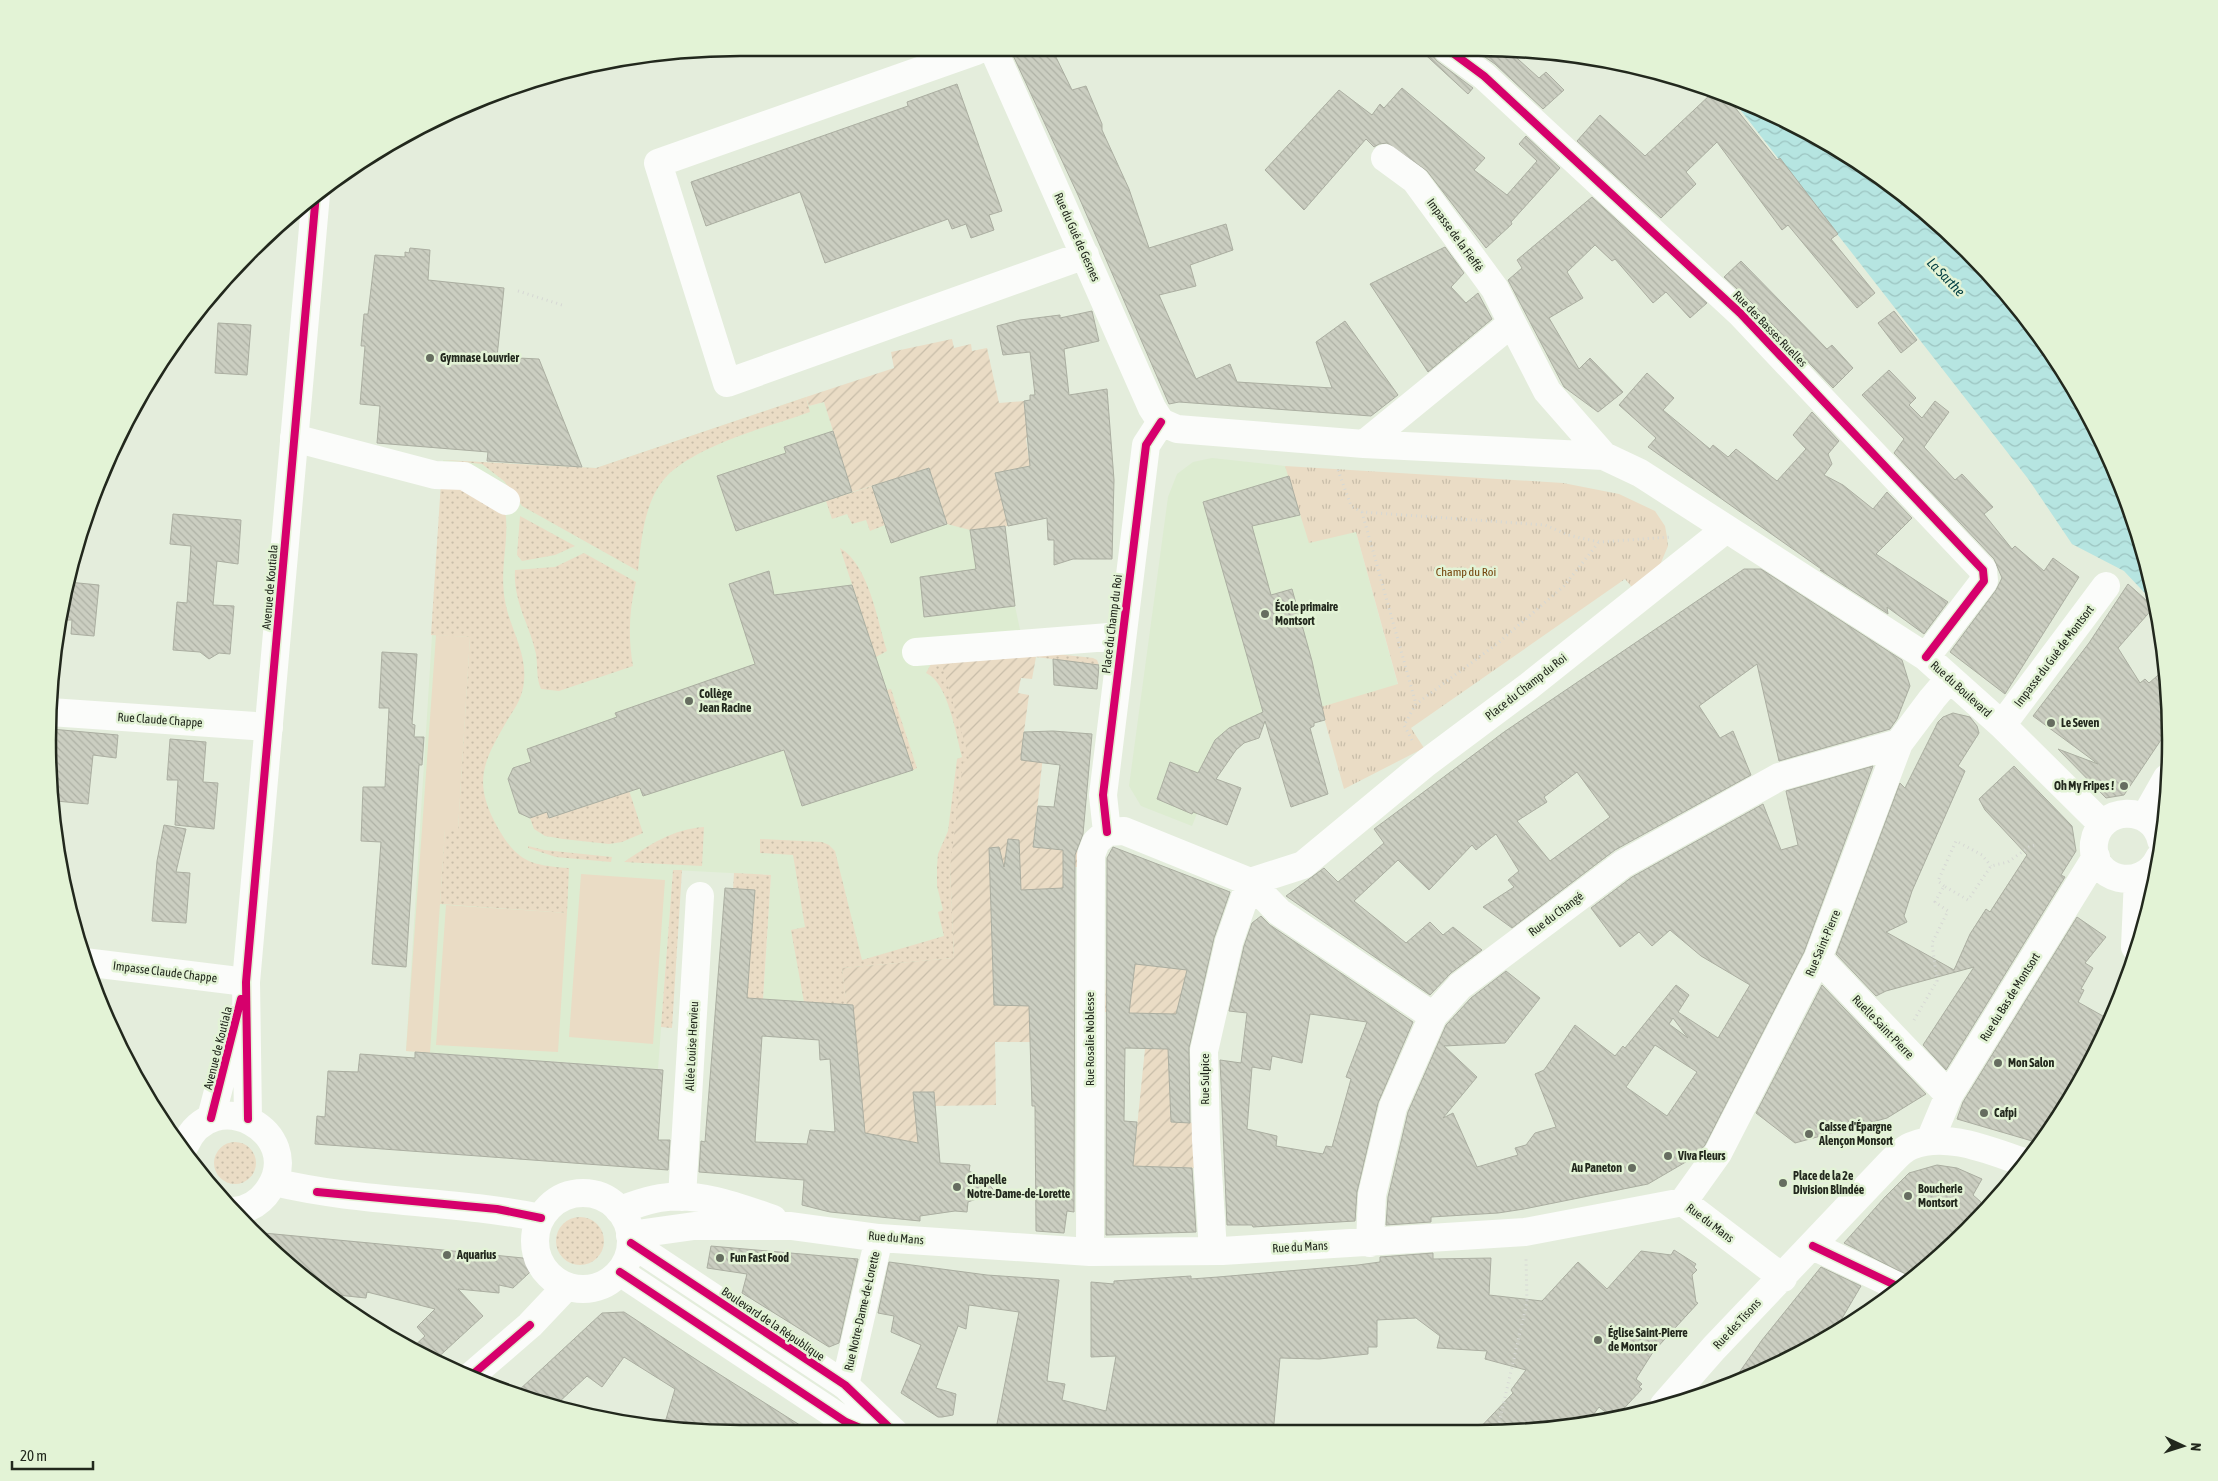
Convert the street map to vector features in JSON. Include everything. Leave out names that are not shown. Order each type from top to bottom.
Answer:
[{"type":"street","points":[[962,56],[658,163],[727,383],[1086,255]]},
{"type":"street","name":"Rue du Gué de Gesnes","points":[[996,56],[1086,255],[1152,408],[1161,422]]},
{"type":"street","name":"Rue des Basses Ruelles","points":[[1457,56],[1484,76],[1740,313],[1983,570],[1984,581],[1926,658]]},
{"type":"street","name":"Impasse de la Fieffé","points":[[1385,158],[1415,180],[1495,289],[1512,323]]},
{"type":"street","name":"Avenue de Koutiala","points":[[248,1119],[246,982],[315,205]]},
{"type":"street","points":[[1351,442],[1512,323],[1547,391],[1604,456],[1640,474],[1726,529]]},
{"type":"street","points":[[1161,422],[1176,429],[1351,442],[1604,456]]},
{"type":"street","name":"Place du Champ du Roi","points":[[1107,832],[1103,795],[1146,445],[1161,422]]},
{"type":"street","points":[[294,438],[435,475],[464,476],[506,501]]},
{"type":"street","name":"Rue du Boulevard","points":[[1726,529],[1926,658],[2002,725],[2102,824]]},
{"type":"street","name":"Place du Champ du Roi","points":[[1250,882],[1303,865],[1426,763],[1726,529]]},
{"type":"street","name":"Impasse du Gué de Montsort","points":[[2002,725],[2106,586]]},
{"type":"street","points":[[916,652],[1122,636]]},
{"type":"street","name":"Rue Saint-Pierre","points":[[1683,1202],[1718,1153],[1818,958],[1899,743],[1949,679]]},
{"type":"street","name":"Rue Claude Chappe","points":[[57,712],[269,727]]},
{"type":"street","name":"Rue du Changé","points":[[1370,1243],[1372,1196],[1393,1107],[1433,1016],[1460,986],[1623,864],[1779,777],[1899,743]]},
{"type":"street","points":[[2145,817],[2159,791]]},
{"type":"street","points":[[2150,870],[2138,878],[2118,878],[2104,870],[2096,857],[2094,842],[2102,824],[2112,816],[2123,813],[2134,813],[2145,817],[2156,829]]},
{"type":"street","points":[[1107,832],[1124,831],[1250,882],[1279,912],[1433,1016]]},
{"type":"street","name":"Rue Rosalie Noblesse","points":[[1090,1252],[1091,855],[1096,842],[1107,832]]},
{"type":"street","name":"Rue du Bas de Montsort","points":[[1930,1140],[1949,1095],[2096,857]]},
{"type":"street","points":[[2137,922],[2138,878]]},
{"type":"street","name":"Rue Sulpice","points":[[1213,1251],[1206,1140],[1204,1050],[1229,942],[1250,882]]},
{"type":"street","name":"Allée Louise Hervieu","points":[[682,1197],[700,896]]},
{"type":"street","name":"Ruelle Saint-Pierre","points":[[1818,958],[1949,1095]]},
{"type":"street","name":"Impasse Claude Chappe","points":[[94,963],[246,982]]},
{"type":"street","name":"Avenue de Koutiala","points":[[211,1118],[246,982]]},
{"type":"street","points":[[187,1142],[198,1126],[211,1118],[230,1115],[248,1119],[268,1134],[274,1145],[277,1157],[274,1182],[256,1204],[242,1209]]},
{"type":"street","points":[[1893,1284],[1813,1246],[1890,1163],[1909,1146],[1930,1140],[1957,1143],[2017,1160]]},
{"type":"street","points":[[274,1182],[317,1192],[497,1209],[541,1218]]},
{"type":"street","points":[[593,1194],[607,1200],[619,1210],[626,1222],[630,1239],[626,1262],[620,1272],[601,1286],[589,1289],[566,1286],[552,1278],[541,1266],[535,1250],[535,1234],[541,1218],[550,1206],[563,1197],[593,1194]]},
{"type":"street","name":"Rue du Mans","points":[[619,1210],[659,1198],[682,1197],[721,1201],[791,1226]]},
{"type":"street","name":"Rue du Mans","points":[[630,1239],[694,1226],[791,1226],[879,1238],[1090,1252],[1213,1251],[1370,1243],[1525,1232],[1683,1202],[1783,1278]]},
{"type":"street","name":"Rue Notre-Dame-de-Lorette","points":[[845,1385],[879,1238]]},
{"type":"street","name":"Boulevard de la République","points":[[630,1239],[845,1385],[887,1425]]},
{"type":"street","name":"Rue des Tisons","points":[[1672,1396],[1714,1348],[1813,1246]]},
{"type":"street","points":[[620,1272],[840,1425]]},
{"type":"street","points":[[476,1372],[530,1325],[566,1286]]},
{"type":"path","points":[[518,291],[562,305]]},
{"type":"path","points":[[1351,442],[1338,469],[1352,506],[1362,512],[1545,525],[1568,535],[1599,542],[1678,537],[1701,550]]},
{"type":"path","points":[[1362,512],[1416,704]]},
{"type":"path","points":[[1426,763],[1404,725],[1416,704],[1498,643],[1564,586],[1599,542]]},
{"type":"path","points":[[1991,866],[1982,855],[1956,841],[1938,880],[1944,886],[1968,900],[1991,866],[2008,862],[2029,847],[2036,846]]},
{"type":"path","points":[[1900,1044],[1937,981],[1932,942],[1948,911],[1935,902],[1944,886]]},
{"type":"path","points":[[1499,1424],[1527,1302],[1525,1232]]},
{"type":"shaded area","name":"Collège Jean Racine","points":[[806,397],[809,406],[824,402],[852,492],[929,468],[970,530],[1005,526],[1015,606],[1023,644],[1012,654],[970,762],[954,958],[847,1005],[763,999],[771,875],[673,870],[658,1069],[406,1051],[443,460],[596,468]]},
{"type":"shaded area","name":"École primaire Montsort","points":[[1212,458],[1285,466],[1289,476],[1356,532],[1398,685],[1253,728],[1217,764],[1192,826],[1141,806],[1129,786],[1168,497],[1177,474],[1193,462]]},
{"type":"green space","points":[[952,339],[954,348],[971,344],[972,351],[987,348],[999,403],[1024,401],[1026,421],[1040,435],[1026,438],[1030,466],[995,473],[1008,526],[970,530],[947,524],[929,468],[852,492],[824,402],[809,406],[806,397],[894,368],[891,352]]},
{"type":"green space","points":[[806,397],[810,412],[714,446],[696,455],[666,477],[648,509],[642,534],[638,571],[522,506],[504,481],[482,464],[443,460],[596,468]]},
{"type":"green space","name":"Champ du Roi","points":[[1285,466],[1563,483],[1619,494],[1655,511],[1665,526],[1668,546],[1657,572],[1637,593],[1625,579],[1411,728],[1424,748],[1344,789],[1321,707],[1398,684],[1356,532],[1309,543]]},
{"type":"green space","points":[[441,482],[457,482],[505,510],[506,532],[503,589],[507,611],[521,650],[524,681],[519,701],[499,734],[487,760],[483,785],[485,798],[490,812],[505,840],[519,855],[536,863],[569,868],[567,913],[440,904],[445,828],[458,829],[470,637],[431,635]]},
{"type":"green space","points":[[872,486],[885,525],[870,531],[866,520],[852,524],[847,514],[832,519],[826,501]]},
{"type":"green space","points":[[520,516],[575,546],[555,555],[522,561],[517,555]]},
{"type":"green space","points":[[840,548],[850,556],[858,567],[871,594],[887,651],[876,657]]},
{"type":"green space","points":[[584,553],[636,582],[630,624],[633,666],[559,691],[541,689],[536,654],[519,603],[515,570],[555,567]]},
{"type":"green space","points":[[436,635],[470,637],[458,829],[445,829],[430,1053],[406,1051]]},
{"type":"green space","points":[[1011,649],[1093,658],[1097,660],[1099,665],[1012,654],[970,762],[950,868],[954,958],[842,968],[847,1005],[804,1002],[791,930],[805,927],[793,855],[760,853],[760,839],[822,842],[829,845],[835,851],[862,960],[944,936],[938,912],[943,910],[937,886],[938,854],[948,831],[957,759],[962,757],[954,723],[945,698],[934,678],[926,673],[931,664]]},
{"type":"green space","points":[[1012,654],[1036,657],[1032,679],[1021,678],[1018,693],[1029,695],[1022,746],[1044,747],[1033,847],[1080,851],[1078,867],[1063,867],[1063,888],[1022,919],[1020,867],[990,868],[994,1005],[1029,1005],[1030,1042],[995,1042],[996,1105],[935,1106],[934,1092],[913,1092],[923,1163],[869,1178],[842,968],[954,958],[950,868],[963,762],[970,761],[942,665]]},
{"type":"green space","points":[[891,689],[917,768],[913,770],[887,690]]},
{"type":"green space","points":[[623,772],[643,833],[622,842],[609,844],[545,836],[534,829],[530,818],[547,812],[549,818],[625,793]]},
{"type":"green space","points":[[704,827],[702,866],[624,862],[672,834]]},
{"type":"green space","points":[[528,846],[544,850],[612,857],[611,862],[556,857],[528,848]]},
{"type":"green space","points":[[673,870],[682,870],[672,1028],[661,1027]]},
{"type":"green space","points":[[734,873],[771,875],[763,999],[747,999],[755,890],[733,889]]},
{"type":"green space","points":[[581,874],[665,880],[653,1044],[569,1037]]},
{"type":"green space","points":[[446,905],[567,913],[558,1052],[436,1045]]},
{"type":"green space","points":[[1137,923],[1187,970],[1190,1015],[1105,1012],[1106,977],[1125,977],[1134,973]]},
{"type":"green space","points":[[1145,1049],[1168,1049],[1171,1122],[1200,1123],[1202,1168],[1133,1166]]},
{"type":"green space","points":[[235,1142],[250,1148],[256,1163],[250,1178],[235,1184],[220,1178],[214,1163],[220,1148]]},
{"type":"green space","points":[[575,1217],[585,1217],[597,1224],[604,1236],[604,1246],[597,1258],[585,1265],[575,1265],[567,1261],[560,1254],[556,1246],[556,1236],[560,1228],[567,1221]]},
{"type":"water","name":"La Sarthe","points":[[1739,108],[1820,148],[1858,172],[1929,226],[1992,289],[2046,360],[2070,398],[2091,438],[2110,479],[2125,521],[2146,594],[2124,571],[2072,544],[2029,480]]},
{"type":"building","points":[[1013,56],[1055,56],[1072,90],[1086,86],[1102,124],[1102,130],[1129,189],[1149,248],[1226,224],[1233,250],[1190,265],[1196,286],[1159,295],[1196,379],[1230,364],[1237,382],[1332,388],[1316,342],[1345,321],[1398,395],[1371,416],[1179,402],[1169,404],[1078,195]]},
{"type":"building","points":[[1427,56],[1433,56],[1473,88],[1468,94]]},
{"type":"building","points":[[1484,56],[1516,58],[1539,78],[1546,72],[1564,90],[1543,109],[1495,64]]},
{"type":"building","points":[[957,84],[1002,211],[989,215],[994,230],[971,238],[966,224],[952,229],[948,219],[825,263],[800,192],[706,226],[691,182],[908,106],[907,102]]},
{"type":"building","points":[[1402,88],[1485,158],[1474,170],[1507,195],[1537,161],[1519,144],[1526,136],[1560,168],[1511,222],[1512,224],[1486,248],[1427,171],[1387,143],[1374,147],[1366,139],[1304,210],[1265,170],[1339,90],[1372,115],[1380,104],[1384,108]]},
{"type":"building","points":[[1708,97],[1734,106],[1777,160],[1780,158],[1838,234],[1831,239],[1875,293],[1857,308],[1788,225],[1782,230],[1717,142],[1686,172],[1696,184],[1661,218],[1577,141],[1600,115],[1645,156]]},
{"type":"building","points":[[1592,197],[1707,303],[1690,318],[1666,292],[1653,303],[1615,259],[1612,261],[1595,245],[1567,272],[1583,298],[1549,318],[1579,369],[1590,358],[1623,392],[1598,412],[1564,387],[1508,280],[1522,268],[1517,260]]},
{"type":"building","points":[[1445,247],[1464,273],[1451,287],[1466,303],[1478,293],[1492,319],[1428,372],[1370,284]]},
{"type":"building","name":"Gymnase Louvrier","points":[[410,248],[430,250],[428,280],[504,288],[497,357],[539,359],[582,467],[487,461],[488,452],[377,443],[380,406],[360,404],[365,346],[361,346],[364,314],[368,314],[375,255],[405,257],[405,252],[409,253]]},
{"type":"building","points":[[1741,261],[1827,349],[1832,345],[1853,368],[1833,388],[1751,302],[1724,277]]},
{"type":"building","points":[[1092,311],[1099,341],[1064,349],[1069,395],[1107,389],[1114,480],[1112,559],[1073,559],[1054,565],[1054,540],[1048,540],[1047,518],[1008,526],[995,473],[1030,466],[1024,401],[1030,400],[1030,395],[1035,395],[1030,352],[1003,355],[997,326],[1020,320],[1060,315],[1060,318]]},
{"type":"building","points":[[1894,311],[1917,340],[1901,353],[1878,323]]},
{"type":"building","points":[[218,323],[251,325],[247,375],[215,373]]},
{"type":"building","points":[[1889,370],[1916,398],[1909,405],[1922,418],[1935,401],[1949,412],[1924,447],[1955,480],[1962,474],[1993,507],[1984,514],[2012,549],[2015,546],[2044,571],[2053,558],[2079,577],[2005,694],[1950,652],[1996,590],[2002,578],[1994,559],[1894,453],[1904,439],[1862,395]]},
{"type":"building","points":[[1647,373],[1674,398],[1663,410],[1710,449],[1713,445],[1728,457],[1736,449],[1777,481],[1806,449],[1793,435],[1812,412],[1839,441],[1828,454],[1832,464],[1824,475],[1843,485],[1873,509],[1887,492],[1912,518],[1876,554],[1948,602],[1924,634],[1887,607],[1888,614],[1820,570],[1824,571],[1648,447],[1656,438],[1619,405]]},
{"type":"building","points":[[833,431],[852,492],[736,531],[717,476],[786,453],[784,447]]},
{"type":"building","points":[[929,468],[947,524],[891,543],[872,486]]},
{"type":"building","points":[[1289,476],[1300,515],[1252,526],[1271,595],[1292,589],[1312,661],[1325,720],[1314,723],[1314,726],[1310,728],[1328,794],[1291,807],[1265,721],[1259,738],[1244,743],[1236,750],[1216,779],[1241,788],[1227,825],[1193,812],[1192,814],[1157,799],[1170,762],[1198,773],[1215,740],[1229,728],[1263,712],[1203,502]]},
{"type":"building","points":[[173,514],[241,520],[238,564],[217,561],[213,605],[234,606],[230,654],[219,653],[209,659],[200,652],[173,650],[177,602],[187,603],[191,546],[170,544]]},
{"type":"building","points":[[1005,526],[1015,606],[924,617],[920,577],[976,569],[970,530]]},
{"type":"building","points":[[1744,569],[1761,569],[1902,660],[1910,686],[1897,719],[1890,729],[1779,761],[1757,664],[1699,706],[1720,738],[1733,731],[1751,775],[1615,850],[1512,928],[1483,907],[1514,887],[1508,880],[1519,871],[1496,834],[1476,850],[1472,845],[1429,890],[1398,860],[1354,901],[1406,943],[1430,922],[1443,935],[1453,927],[1482,950],[1451,973],[1430,995],[1286,896],[1324,868],[1338,882],[1384,843],[1374,829],[1504,732]],"holes":[[[1577,772],[1610,817],[1550,861],[1517,821],[1547,802],[1544,797]]]},
{"type":"building","points":[[769,571],[774,595],[852,585],[913,770],[802,806],[784,750],[643,796],[640,788],[549,818],[547,812],[530,818],[519,813],[508,779],[513,768],[531,762],[527,749],[617,717],[615,713],[755,664],[729,584]]},
{"type":"building","points":[[75,583],[99,585],[94,636],[71,634],[72,620],[67,620]]},
{"type":"building","points":[[2128,584],[2148,601],[2150,612],[2118,648],[2140,683],[2145,679],[2149,683],[2158,675],[2162,739],[2124,795],[2106,798],[2058,749],[2098,764],[2033,716],[2089,643]]},
{"type":"building","points":[[382,652],[417,654],[412,724],[415,725],[414,737],[424,737],[422,765],[419,765],[406,967],[372,964],[381,842],[361,841],[363,787],[385,787],[389,708],[379,708]]},
{"type":"building","points":[[1053,659],[1099,665],[1097,689],[1054,685]]},
{"type":"building","points":[[1953,713],[1970,717],[1977,726],[1979,733],[1958,766],[1965,771],[1912,891],[1904,916],[1907,922],[1886,932],[1954,970],[1970,934],[1986,909],[1990,912],[2027,855],[1985,810],[1979,799],[2014,766],[2072,826],[2076,851],[2061,875],[2065,877],[1946,1070],[1923,1045],[1974,967],[1886,991],[1876,996],[1836,954],[1900,783],[1905,788],[1938,722],[1943,717]]},
{"type":"building","points":[[56,729],[118,735],[116,758],[93,755],[88,804],[59,801]]},
{"type":"building","points":[[1053,731],[1092,734],[1083,834],[1075,855],[1074,1212],[1067,1211],[1064,1233],[1036,1231],[1035,1106],[1032,1106],[1029,1006],[994,1005],[989,848],[999,847],[1004,867],[1008,839],[1019,840],[1021,890],[1063,888],[1063,850],[1033,847],[1038,806],[1054,807],[1060,765],[1021,760],[1024,732]]},
{"type":"building","points":[[170,739],[206,742],[203,782],[218,783],[214,829],[175,825],[178,780],[167,780]]},
{"type":"building","points":[[1873,766],[1804,952],[1705,1145],[1696,1156],[1648,1184],[1524,1209],[1498,1213],[1431,1217],[1431,1222],[1386,1225],[1388,1197],[1408,1112],[1446,1025],[1471,998],[1506,971],[1540,998],[1505,1043],[1444,1046],[1477,1077],[1443,1118],[1453,1113],[1477,1167],[1518,1155],[1515,1148],[1526,1145],[1535,1133],[1556,1127],[1535,1074],[1544,1070],[1575,1025],[1615,1056],[1623,1046],[1625,1048],[1676,985],[1689,995],[1678,1012],[1718,1038],[1750,985],[1701,956],[1670,930],[1652,946],[1639,932],[1620,947],[1591,908],[1632,877],[1763,804],[1781,850],[1798,845],[1786,791]],"holes":[[[1673,1018],[1688,1038],[1669,1024]],[[1655,1045],[1697,1072],[1667,1116],[1626,1087]]]},
{"type":"building","points":[[164,825],[186,829],[176,872],[190,873],[186,923],[152,921],[157,861]]},
{"type":"building","points":[[1113,847],[1230,892],[1214,938],[1189,1048],[1190,1123],[1171,1122],[1168,1049],[1125,1048],[1124,1121],[1137,1122],[1133,1166],[1192,1168],[1196,1232],[1106,1235],[1107,858]],"holes":[[[1135,964],[1187,970],[1176,1014],[1129,1013]]]},
{"type":"building","points":[[725,888],[755,890],[747,998],[853,1005],[865,1133],[918,1143],[913,1092],[934,1092],[940,1163],[970,1165],[969,1171],[985,1179],[995,1192],[968,1202],[967,1212],[955,1211],[920,1216],[920,1221],[830,1212],[802,1205],[804,1180],[699,1172],[701,1141],[705,1142]],"holes":[[[762,1036],[819,1040],[820,1060],[830,1059],[835,1132],[810,1130],[807,1144],[755,1142]]]},
{"type":"building","points":[[1261,916],[1270,925],[1413,1022],[1378,1103],[1357,1192],[1355,1221],[1253,1227],[1252,1225],[1227,1225],[1220,1060],[1241,1063],[1247,1013],[1229,1011],[1244,946],[1252,923]],"holes":[[[1310,1014],[1367,1022],[1346,1077],[1351,1079],[1332,1147],[1326,1146],[1323,1154],[1276,1146],[1277,1136],[1247,1129],[1252,1067],[1270,1070],[1272,1056],[1302,1063]]]},
{"type":"building","points":[[2077,917],[2106,937],[2085,963],[2093,968],[2081,989],[2084,990],[2078,1002],[2103,1016],[2070,1083],[2032,1141],[1957,1119],[1963,1102]]},
{"type":"building","points":[[1822,985],[1926,1094],[1887,1118],[1795,1143],[1756,1113]]},
{"type":"building","points":[[415,1052],[663,1070],[658,1140],[670,1140],[668,1170],[315,1144],[317,1116],[325,1117],[328,1071],[358,1072],[360,1054],[415,1058]]},
{"type":"building","points":[[1937,1165],[1957,1168],[1982,1179],[1973,1195],[1981,1204],[1929,1255],[1905,1274],[1844,1243],[1909,1173]]},
{"type":"building","points":[[267,1233],[543,1260],[513,1288],[499,1285],[499,1293],[458,1289],[483,1316],[440,1355],[417,1343],[425,1336],[417,1327],[435,1309],[367,1292],[366,1298],[341,1295],[289,1255]]},
{"type":"building","points":[[711,1246],[858,1259],[839,1343],[829,1347],[742,1293],[747,1274],[707,1268]]},
{"type":"building","points":[[1674,1250],[1696,1264],[1694,1267],[1697,1270],[1692,1275],[1696,1302],[1698,1303],[1653,1352],[1636,1379],[1642,1384],[1639,1387],[1642,1389],[1623,1409],[1606,1413],[1599,1407],[1593,1415],[1522,1423],[1483,1425],[1513,1393],[1511,1390],[1526,1370],[1485,1359],[1487,1351],[1437,1348],[1440,1336],[1416,1318],[1377,1320],[1377,1347],[1368,1347],[1368,1354],[1319,1359],[1280,1358],[1274,1425],[997,1425],[1019,1312],[969,1305],[966,1329],[958,1326],[936,1388],[956,1394],[953,1415],[938,1417],[901,1393],[921,1345],[891,1332],[894,1316],[878,1313],[889,1262],[987,1275],[1059,1280],[1047,1381],[1065,1384],[1062,1400],[1106,1411],[1116,1356],[1091,1357],[1091,1282],[1114,1284],[1114,1281],[1191,1276],[1191,1279],[1218,1277],[1358,1265],[1380,1262],[1380,1257],[1433,1253],[1433,1259],[1491,1258],[1489,1295],[1542,1301],[1578,1262],[1607,1289],[1641,1251],[1671,1255]]},
{"type":"building","points":[[1821,1267],[1861,1286],[1841,1320],[1780,1354],[1739,1373],[1762,1340]]},
{"type":"building","points":[[624,1312],[800,1425],[740,1425],[666,1420],[675,1389],[624,1357],[602,1387],[587,1376],[561,1400],[521,1388],[602,1313]]},
{"type":"cycle path","points":[[1457,56],[1484,76],[1740,313],[1983,570],[1984,581],[1926,657]]},
{"type":"cycle path","points":[[248,1119],[246,982],[315,205]]},
{"type":"cycle path","points":[[1107,832],[1103,795],[1146,445],[1161,422]]},
{"type":"cycle path","points":[[211,1118],[241,999]]},
{"type":"cycle path","points":[[317,1192],[497,1209],[541,1218]]},
{"type":"cycle path","points":[[631,1243],[845,1385],[887,1425]]},
{"type":"cycle path","points":[[1813,1246],[1893,1284]]},
{"type":"cycle path","points":[[620,1272],[853,1425]]},
{"type":"cycle path","points":[[476,1372],[530,1325]]},
{"type":"place","name":"Gymnase Louvrier","points":[[430,358]]},
{"type":"place","name":"École primaire Montsort","points":[[1265,614]]},
{"type":"place","name":"Collège Jean Racine","points":[[689,701]]},
{"type":"place","name":"Le Seven","points":[[2051,723]]},
{"type":"place","name":"Oh My Fripes !","points":[[2124,786]]},
{"type":"place","name":"Mon Salon","points":[[1998,1063]]},
{"type":"place","name":"Cafpi","points":[[1984,1113]]},
{"type":"place","name":"Caisse d'Épargne Alençon Monsort","points":[[1809,1134]]},
{"type":"place","name":"Viva Fleurs","points":[[1668,1156]]},
{"type":"place","name":"Au Paneton","points":[[1632,1168]]},
{"type":"place","name":"Place de la 2e Division Blindée","points":[[1783,1183]]},
{"type":"place","name":"Chapelle Notre-Dame-de-Lorette","points":[[957,1187]]},
{"type":"place","name":"Boucherie Montsort","points":[[1908,1196]]},
{"type":"place","name":"Aquarius","points":[[447,1255]]},
{"type":"place","name":"Fun Fast Food","points":[[720,1258]]},
{"type":"place","name":"Église Saint-Pierre de Montsor","points":[[1598,1340]]}]
